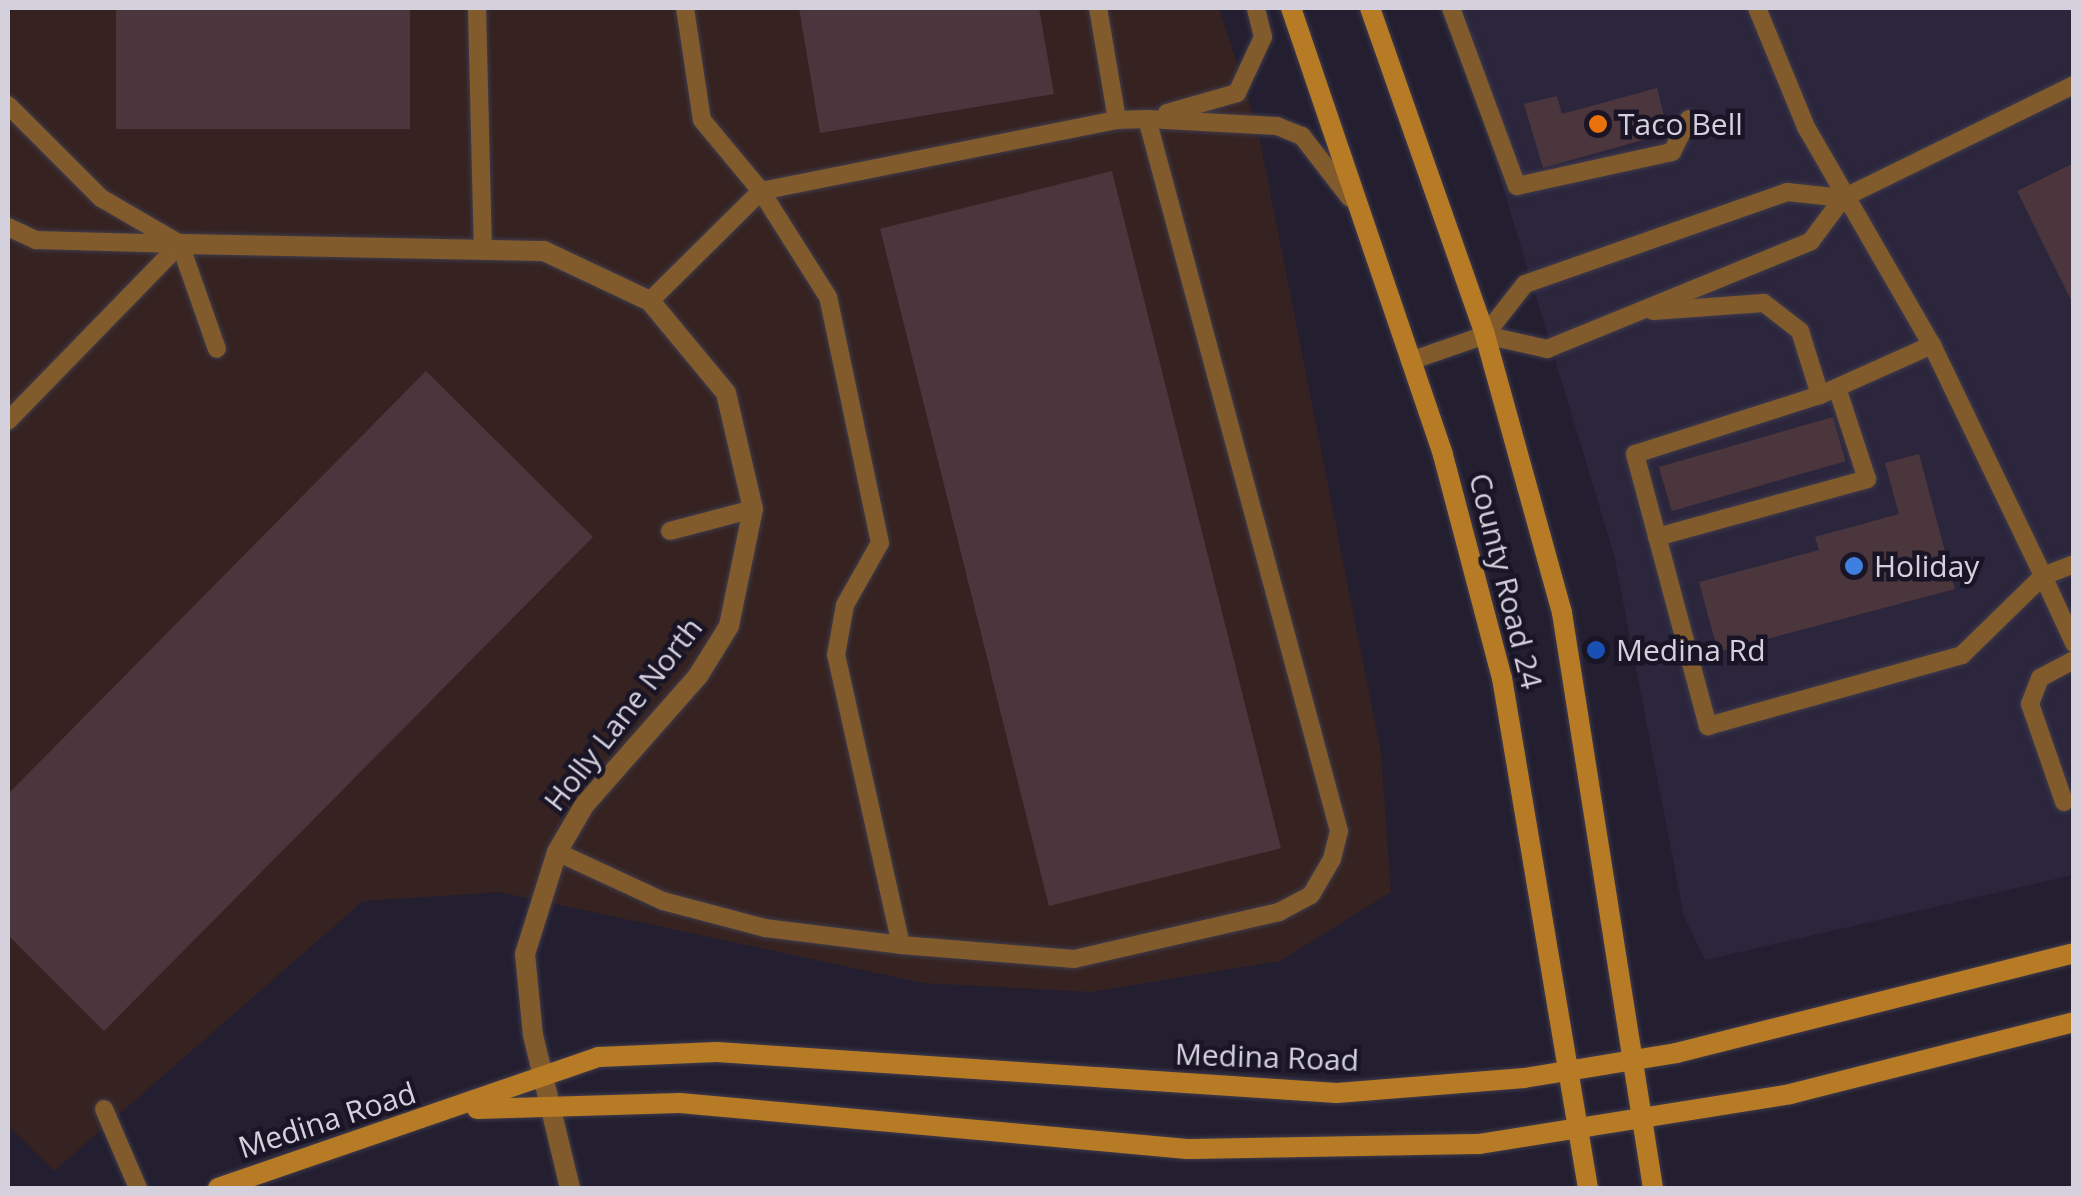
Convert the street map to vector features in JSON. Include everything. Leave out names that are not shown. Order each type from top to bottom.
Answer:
[{"type":"street","name":"County Road 24","points":[[1291,8],[1350,198],[1410,361],[1502,678],[1588,1188]]},
{"type":"street","name":"County Road 24","points":[[1370,8],[1485,334],[1562,614],[1653,1188]]},
{"type":"street","name":"Holly Lane North","points":[[180,244],[483,246],[544,252],[650,301],[726,393],[753,508],[729,626],[698,676],[608,774],[556,852],[526,954],[548,1106],[570,1188]]},
{"type":"street","name":"Medina Road","points":[[218,1188],[598,1058],[717,1052],[1338,1093],[1567,1070],[1632,1058],[2074,953]]},
{"type":"street","name":"Medina Road","points":[[454,1110],[680,1102],[1188,1149],[1479,1144],[1790,1094],[2074,1022]]},
{"type":"lane","points":[[477,8],[483,246]]},
{"type":"lane","points":[[685,8],[702,120],[760,191],[828,297],[880,543],[845,605],[836,655],[902,944]]},
{"type":"lane","points":[[1098,8],[1117,120]]},
{"type":"lane","points":[[1147,119],[1236,93],[1262,37],[1256,8]]},
{"type":"lane","points":[[1451,8],[1517,186],[1672,152],[1689,118]]},
{"type":"lane","points":[[1756,8],[1844,198],[1932,345],[2074,643]]},
{"type":"lane","points":[[1485,334],[1547,349],[1811,241],[1844,198],[2074,85]]},
{"type":"lane","points":[[8,105],[101,198],[180,244],[217,350]]},
{"type":"lane","points":[[556,852],[663,901],[765,928],[1074,959],[1279,912],[1311,895],[1332,859],[1339,832],[1147,119]]},
{"type":"lane","points":[[650,301],[760,191],[1117,120],[1277,126],[1302,136],[1350,198]]},
{"type":"lane","points":[[1410,361],[1485,334],[1525,284],[1788,192],[1844,198]]},
{"type":"lane","points":[[8,228],[36,240],[180,244]]},
{"type":"lane","points":[[8,422],[180,244]]},
{"type":"lane","points":[[1638,312],[1764,303],[1800,331],[1867,479],[1657,536]]},
{"type":"lane","points":[[1932,345],[1828,392],[1634,454],[1708,726],[1962,655],[2043,576],[2074,564]]},
{"type":"lane","points":[[670,531],[753,508]]},
{"type":"lane","points":[[2064,802],[2030,704],[2040,678],[2074,660]]},
{"type":"lane","points":[[104,1109],[138,1188]]},
{"type":"shaded area","points":[[8,8],[1219,8],[1257,126],[1381,753],[1391,892],[1280,961],[1091,992],[923,983],[500,892],[363,901],[54,1171],[8,1125]]},
{"type":"shaded area","points":[[1449,8],[2073,8],[2073,875],[1705,960],[1684,916],[1614,555]]},
{"type":"building","points":[[116,8],[410,8],[410,129],[116,129]]},
{"type":"building","points":[[799,8],[1039,8],[1054,94],[820,133]]},
{"type":"building","name":"Taco Bell","points":[[1657,88],[1668,133],[1543,168],[1524,104],[1557,96],[1562,114]]},
{"type":"building","points":[[2074,163],[2074,306],[2017,191]]},
{"type":"building","points":[[1112,171],[1281,848],[1049,906],[880,229]]},
{"type":"building","points":[[426,371],[593,537],[104,1031],[8,935],[8,794]]},
{"type":"building","points":[[1833,417],[1846,461],[1672,511],[1659,467]]},
{"type":"building","name":"Holiday","points":[[1919,454],[1955,589],[1718,652],[1699,582],[1819,550],[1815,537],[1899,514],[1885,463]]},
{"type":"place","name":"Taco Bell","points":[[1598,124]]},
{"type":"place","name":"Holiday","points":[[1854,566]]},
{"type":"place","name":"Medina Rd","points":[[1596,650]]}]
